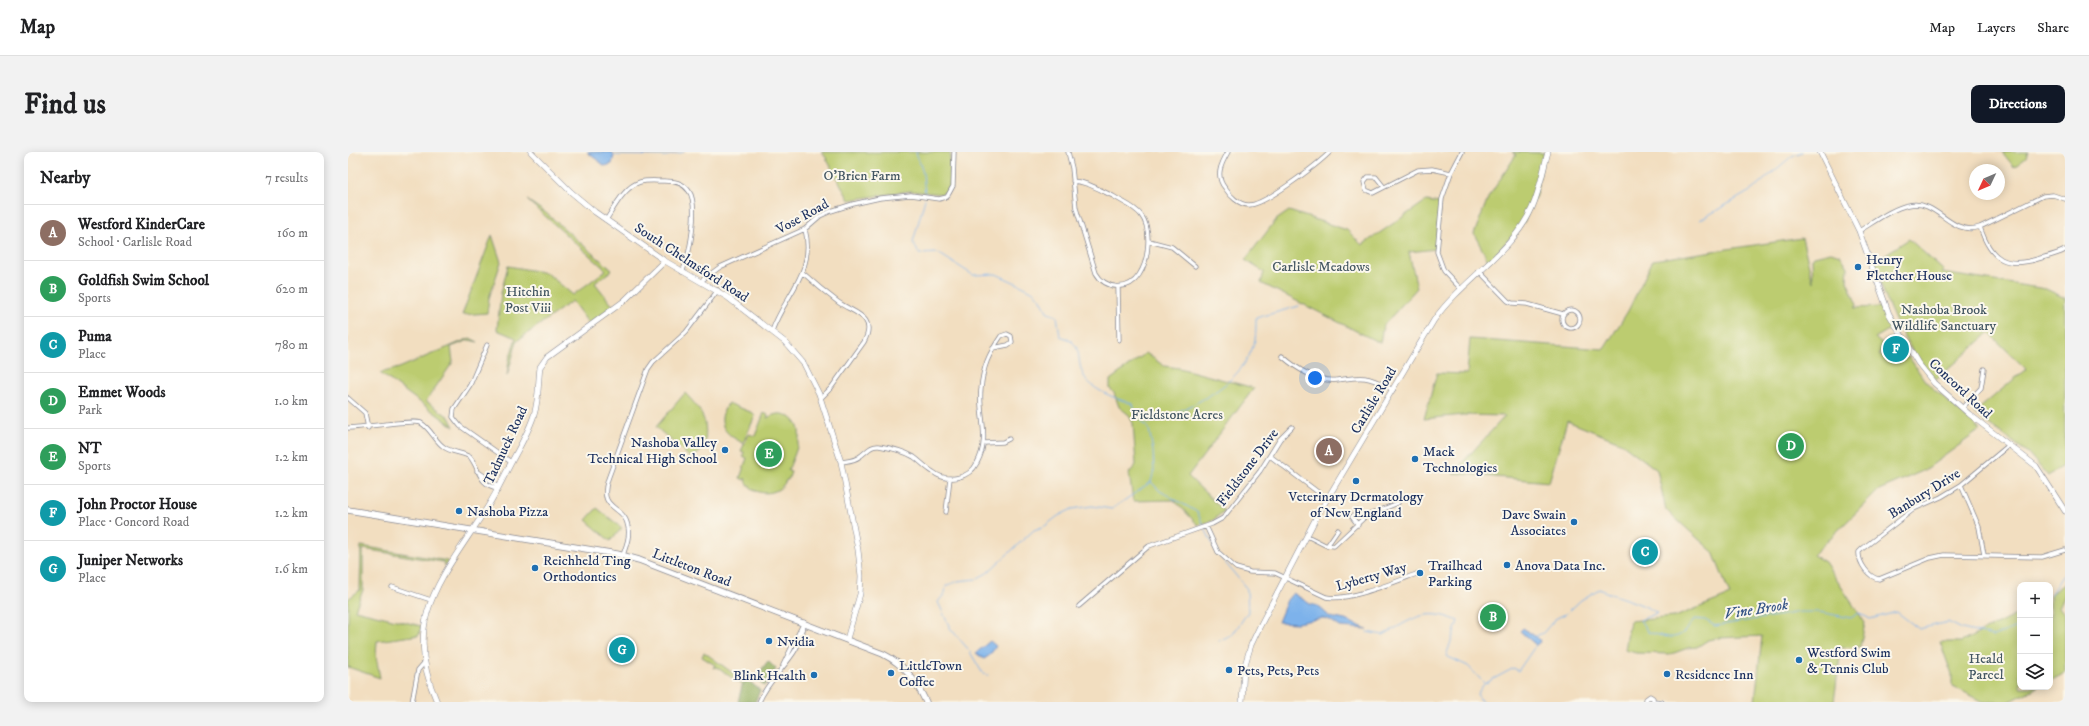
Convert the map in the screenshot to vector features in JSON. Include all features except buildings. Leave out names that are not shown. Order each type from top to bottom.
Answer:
[{"type":"main road","name":"South Chelmsford Road","points":[[531,152],[576,196],[606,220],[665,262],[718,290],[792,348],[804,364],[821,398],[841,462],[858,550],[861,576],[858,606],[847,639]]},
{"type":"main road","name":"Carlisle Road","points":[[1242,702],[1243,675],[1246,657],[1260,626],[1327,499],[1434,320],[1444,306],[1512,238],[1525,220],[1538,192],[1548,152]]},
{"type":"main road","name":"Concord Road","points":[[1820,152],[1859,231],[1885,307],[1894,324],[1929,378],[1962,408],[2036,466],[2065,511]]},
{"type":"main road","name":"Tadmuck Road","points":[[437,702],[429,682],[423,643],[430,600],[447,567],[498,488],[527,432],[536,408],[540,367],[542,362],[624,301],[665,262]]},
{"type":"main road","name":"Littleton Road","points":[[348,510],[471,532],[623,555],[652,564],[884,654],[900,665],[914,679],[926,702]]},
{"type":"street","name":"Vose Road","points":[[702,281],[720,267],[805,229],[826,213],[858,202],[911,195],[938,199],[947,197],[953,186],[954,152]]},
{"type":"street","points":[[1068,152],[1074,181],[1076,208],[1094,271],[1103,282],[1118,286],[1129,284],[1139,275],[1149,242],[1145,222],[1134,208],[1091,185],[1074,181]]},
{"type":"street","points":[[1228,152],[1220,168],[1221,182],[1226,190],[1235,199],[1243,204],[1251,205],[1262,201],[1299,177],[1318,164],[1330,152]]},
{"type":"street","points":[[1461,289],[1444,271],[1437,252],[1440,210],[1451,173],[1462,152]]},
{"type":"street","points":[[1384,187],[1376,177],[1370,176],[1364,182],[1364,188],[1370,193],[1384,187],[1409,174],[1423,169],[1451,173]]},
{"type":"street","points":[[606,220],[628,189],[636,183],[646,181],[669,181],[684,186],[691,196],[692,214],[688,256],[682,272]]},
{"type":"street","points":[[1859,231],[1900,208],[1914,204],[1929,207],[1959,228],[1969,230],[1980,227],[2043,196],[2053,195],[2065,199]]},
{"type":"street","points":[[1980,227],[1990,250],[1997,257],[2011,263],[2031,262],[2065,250]]},
{"type":"street","points":[[772,331],[784,304],[803,273],[808,255],[805,229]]},
{"type":"street","points":[[1149,242],[1172,247],[1195,266]]},
{"type":"street","points":[[1479,271],[1508,301],[1512,303],[1528,304],[1563,314],[1570,310],[1575,311],[1580,318],[1578,324],[1571,327],[1565,326],[1562,321],[1563,314]]},
{"type":"street","points":[[803,273],[839,303],[858,312],[865,320],[867,326],[867,337],[864,342],[831,388],[821,398]]},
{"type":"street","points":[[1118,286],[1119,340]]},
{"type":"street","points":[[623,555],[628,540],[628,526],[625,518],[606,501],[604,494],[608,479],[648,369],[653,362],[686,332],[718,290]]},
{"type":"street","points":[[841,462],[853,460],[868,448],[880,446],[901,451],[913,457],[934,473],[950,478],[960,478],[975,467],[985,443],[981,390],[986,359],[993,348],[1003,334],[1008,334],[1011,336],[1012,340],[1009,344],[993,348]]},
{"type":"street","points":[[487,345],[470,385],[454,409],[453,417],[460,426],[511,462]]},
{"type":"street","points":[[1282,356],[1294,366],[1318,378],[1334,380],[1364,378],[1376,381],[1393,390]]},
{"type":"street","points":[[1962,408],[1981,388],[1984,369]]},
{"type":"street","points":[[348,398],[365,413],[368,428]]},
{"type":"street","points":[[348,428],[368,428],[411,421],[420,422],[443,447],[470,457],[480,478],[493,487],[498,488]]},
{"type":"street","name":"Fieldstone Drive","points":[[1079,606],[1149,546],[1217,521],[1232,508],[1280,440],[1292,427]]},
{"type":"street","points":[[985,443],[1003,442],[1009,439]]},
{"type":"street","name":"Banbury Drive","points":[[2009,445],[1961,485],[1906,514],[1862,549],[1859,552],[1860,559],[1872,576],[1879,579],[1937,556],[1984,555],[2042,557],[2065,550]]},
{"type":"street","points":[[1270,456],[1327,499]]},
{"type":"street","points":[[946,512],[950,478]]},
{"type":"street","points":[[1961,485],[1979,527],[1984,555]]},
{"type":"street","points":[[1307,536],[1327,546],[1336,545],[1366,516],[1398,503]]},
{"type":"street","points":[[1358,525],[1352,517],[1353,514],[1358,511],[1366,516]]},
{"type":"street","name":"Lyberty Way","points":[[1206,526],[1218,552],[1236,568],[1245,572],[1275,573],[1318,594],[1334,598],[1352,595],[1419,573]]},
{"type":"street","points":[[1327,546],[1338,530]]},
{"type":"street","points":[[392,587],[430,600]]},
{"type":"street","points":[[759,702],[782,668],[796,651],[803,632],[804,622]]},
{"type":"street","points":[[412,702],[418,670],[425,662]]},
{"type":"street","points":[[1646,702],[1646,699],[1650,696],[1654,702],[1662,702]]},
{"type":"green space","name":"O'Brien Farm","points":[[821,152],[950,152],[950,185],[947,191],[942,194],[910,191],[849,200],[825,156]]},
{"type":"green space","points":[[1512,152],[1544,153],[1536,195],[1524,222],[1489,262],[1474,234],[1488,198],[1516,155]]},
{"type":"green space","points":[[2002,152],[2028,152],[2026,158],[2014,167]]},
{"type":"green space","name":"Hitchin Post Viii","points":[[527,200],[546,213],[612,270],[595,283],[613,306],[589,324],[572,301],[517,341],[507,376],[509,360],[516,338],[497,330],[501,293],[508,266],[547,273],[573,295],[606,270]]},
{"type":"green space","name":"Carlisle Meadows","points":[[1426,201],[1440,203],[1436,249],[1409,252],[1417,288],[1383,326],[1380,343],[1261,283],[1264,272],[1245,260],[1276,220],[1289,211],[1347,230],[1362,245]]},
{"type":"green space","name":"Hitchin Post Viii","points":[[492,235],[501,262],[489,298],[487,313],[462,315]]},
{"type":"green space","points":[[1802,238],[1813,282],[1812,259],[1814,256],[1831,252],[1840,255],[1848,267],[1847,281],[1857,305],[1855,308],[1880,307],[1892,328],[1875,338],[1882,344],[1881,352],[1879,354],[1887,357],[1899,352],[1906,358],[1909,357],[1925,381],[1980,430],[1925,470],[1879,490],[1813,555],[1825,562],[1865,623],[1860,647],[1841,648],[1834,702],[1755,702],[1762,636],[1708,640],[1697,647],[1688,648],[1671,654],[1636,653],[1625,650],[1630,621],[1675,617],[1730,595],[1713,552],[1666,510],[1657,470],[1620,442],[1567,421],[1549,482],[1453,473],[1505,416],[1463,415],[1424,419],[1437,373],[1467,374],[1470,339],[1604,349],[1628,311],[1653,260]]},
{"type":"green space","name":"Nashoba Brook Wildlife Sanctuary","points":[[1909,239],[1944,271],[1942,273],[2046,289],[2065,298],[2065,464],[2048,476],[2028,453],[1974,413],[2026,369],[1989,333],[1936,380],[1925,368],[1905,340],[1890,309],[1875,261]]},
{"type":"green space","name":"Hitchin Post Viii","points":[[470,338],[478,342],[469,340],[451,347],[453,362],[426,401],[449,417],[454,427],[380,373],[399,368]]},
{"type":"green space","name":"Fieldstone Acres","points":[[1146,353],[1164,366],[1179,368],[1254,388],[1188,476],[1224,511],[1212,521],[1198,525],[1174,500],[1133,501],[1129,473],[1136,465],[1133,423],[1128,414],[1119,407],[1114,393],[1110,389],[1110,380]]},
{"type":"green space","points":[[685,393],[700,412],[706,431],[704,448],[692,459],[656,427]]},
{"type":"green space","points":[[728,403],[753,413],[755,416],[743,443],[736,440],[726,432],[722,422],[722,416]]},
{"type":"green space","points":[[764,413],[768,415],[767,418],[778,414],[788,416],[795,421],[799,434],[796,449],[788,471],[791,472],[788,480],[786,480],[783,486],[778,490],[766,493],[753,489],[748,485],[745,478],[744,480],[740,478],[747,458],[743,456],[744,452],[741,451],[749,434],[755,436]]},
{"type":"green space","points":[[597,508],[622,528],[610,541],[586,520]]},
{"type":"green space","points":[[361,546],[448,561],[445,566],[443,562],[363,549],[363,590],[355,610],[421,626],[419,635],[377,641],[376,656],[380,678],[348,667],[348,599],[360,590]]},
{"type":"green space","points":[[2065,583],[2065,595],[2059,607],[2065,615],[2065,673],[2053,679],[2053,618],[2053,592]]},
{"type":"green space","name":"Heald Parcel","points":[[2017,614],[2017,690],[2032,690],[2009,702],[1984,702],[1952,686],[1952,675],[1940,642],[1961,642]]},
{"type":"green space","points":[[704,652],[745,682],[743,685],[716,667],[713,668],[715,665],[702,657]]},
{"type":"green space","points":[[768,661],[776,669],[764,686],[752,676],[753,675],[756,677]]},
{"type":"green space","points":[[747,680],[760,690],[755,702],[738,702],[742,686]]},
{"type":"water","points":[[587,152],[612,152],[614,155],[612,164],[605,166]]},
{"type":"water","points":[[1293,593],[1310,604],[1318,606],[1330,617],[1345,620],[1367,629],[1340,627],[1330,620],[1323,618],[1297,623],[1278,622],[1287,600]]},
{"type":"water","points":[[1523,628],[1539,639],[1540,642],[1536,645],[1520,631]]},
{"type":"water","points":[[990,641],[996,646],[990,655],[984,659],[976,653]]},
{"type":"waterway","points":[[614,155],[666,156],[684,152]]},
{"type":"waterway","points":[[916,152],[923,173],[925,194]]},
{"type":"waterway","points":[[1700,220],[1752,190],[1792,156],[1802,152]]},
{"type":"waterway","points":[[925,199],[913,242],[919,254],[938,253],[973,275],[996,274],[1032,291],[1040,298],[1048,313],[1057,316],[1060,336],[1068,339],[1076,347],[1081,369],[1088,381],[1106,394],[1133,404],[1136,415],[1149,429],[1153,451],[1154,470],[1151,482],[1112,509],[1092,506],[1072,509],[1058,516],[1045,526],[1034,530],[987,573],[976,579],[958,581],[946,586],[945,593],[938,602],[950,628],[968,649]]},
{"type":"waterway","points":[[1145,425],[1195,404],[1226,384],[1239,371],[1249,357],[1255,340],[1256,318],[1299,306]]},
{"type":"waterway","points":[[1151,482],[1160,491],[1197,512],[1216,551]]},
{"type":"waterway","points":[[1219,555],[1247,589],[1248,612],[1233,634],[1219,641]]},
{"type":"waterway","name":"Vine Brook","points":[[2053,590],[2062,576],[2065,575]]},
{"type":"waterway","name":"Vine Brook","points":[[1537,638],[1536,636],[1543,633],[1555,619],[1567,613],[1581,600],[1599,589],[1643,605],[1657,613],[1640,620],[1648,632],[1669,637],[1680,635],[1694,619],[1705,620],[1715,626],[1800,612],[1819,612],[1851,618],[1859,613],[1870,619],[1897,612],[1919,629],[1948,622],[1962,629],[1993,636],[2017,627]]},
{"type":"waterway","points":[[1367,632],[1383,635],[1411,620],[1427,615],[1436,615],[1458,621],[1446,656],[1468,666],[1484,683]]},
{"type":"waterway","name":"Vine Brook","points":[[1482,702],[1477,694],[1484,684],[1514,668],[1518,671],[1536,645]]},
{"type":"waterway","points":[[970,652],[983,674],[988,675]]},
{"type":"place","name":"Henry Fletcher House","points":[[1858,267]]},
{"type":"place","name":"John Proctor House","points":[[1896,349]]},
{"type":"place","name":"Emmet Woods","points":[[1791,446]]},
{"type":"place","name":"Nashoba Valley Technical High School","points":[[725,450]]},
{"type":"place","name":"Westford KinderCare","points":[[1329,451]]},
{"type":"place","name":"NT","points":[[769,454]]},
{"type":"place","name":"Mack Technologies","points":[[1415,459]]},
{"type":"place","name":"Veterinary Dermatology of New England","points":[[1356,481]]},
{"type":"place","name":"Nashoba Pizza","points":[[459,511]]},
{"type":"place","name":"Dave Swain Associates","points":[[1574,522]]},
{"type":"place","name":"Puma","points":[[1645,552]]},
{"type":"place","name":"Anova Data Inc.","points":[[1507,565]]},
{"type":"place","name":"Reichheld Ting Orthodontics","points":[[535,568]]},
{"type":"place","name":"Trailhead Parking","points":[[1420,573]]},
{"type":"place","name":"Goldfish Swim School","points":[[1493,617]]},
{"type":"place","name":"Nvidia","points":[[769,641]]},
{"type":"place","name":"Juniper Networks","points":[[622,650]]},
{"type":"place","name":"Westford Swim & Tennis Club","points":[[1799,660]]},
{"type":"place","name":"Pets, Pets, Pets","points":[[1229,670]]},
{"type":"place","name":"LittleTown Coffee","points":[[891,673]]},
{"type":"place","name":"Residence Inn","points":[[1667,674]]},
{"type":"place","name":"Blink Health","points":[[814,675]]}]
